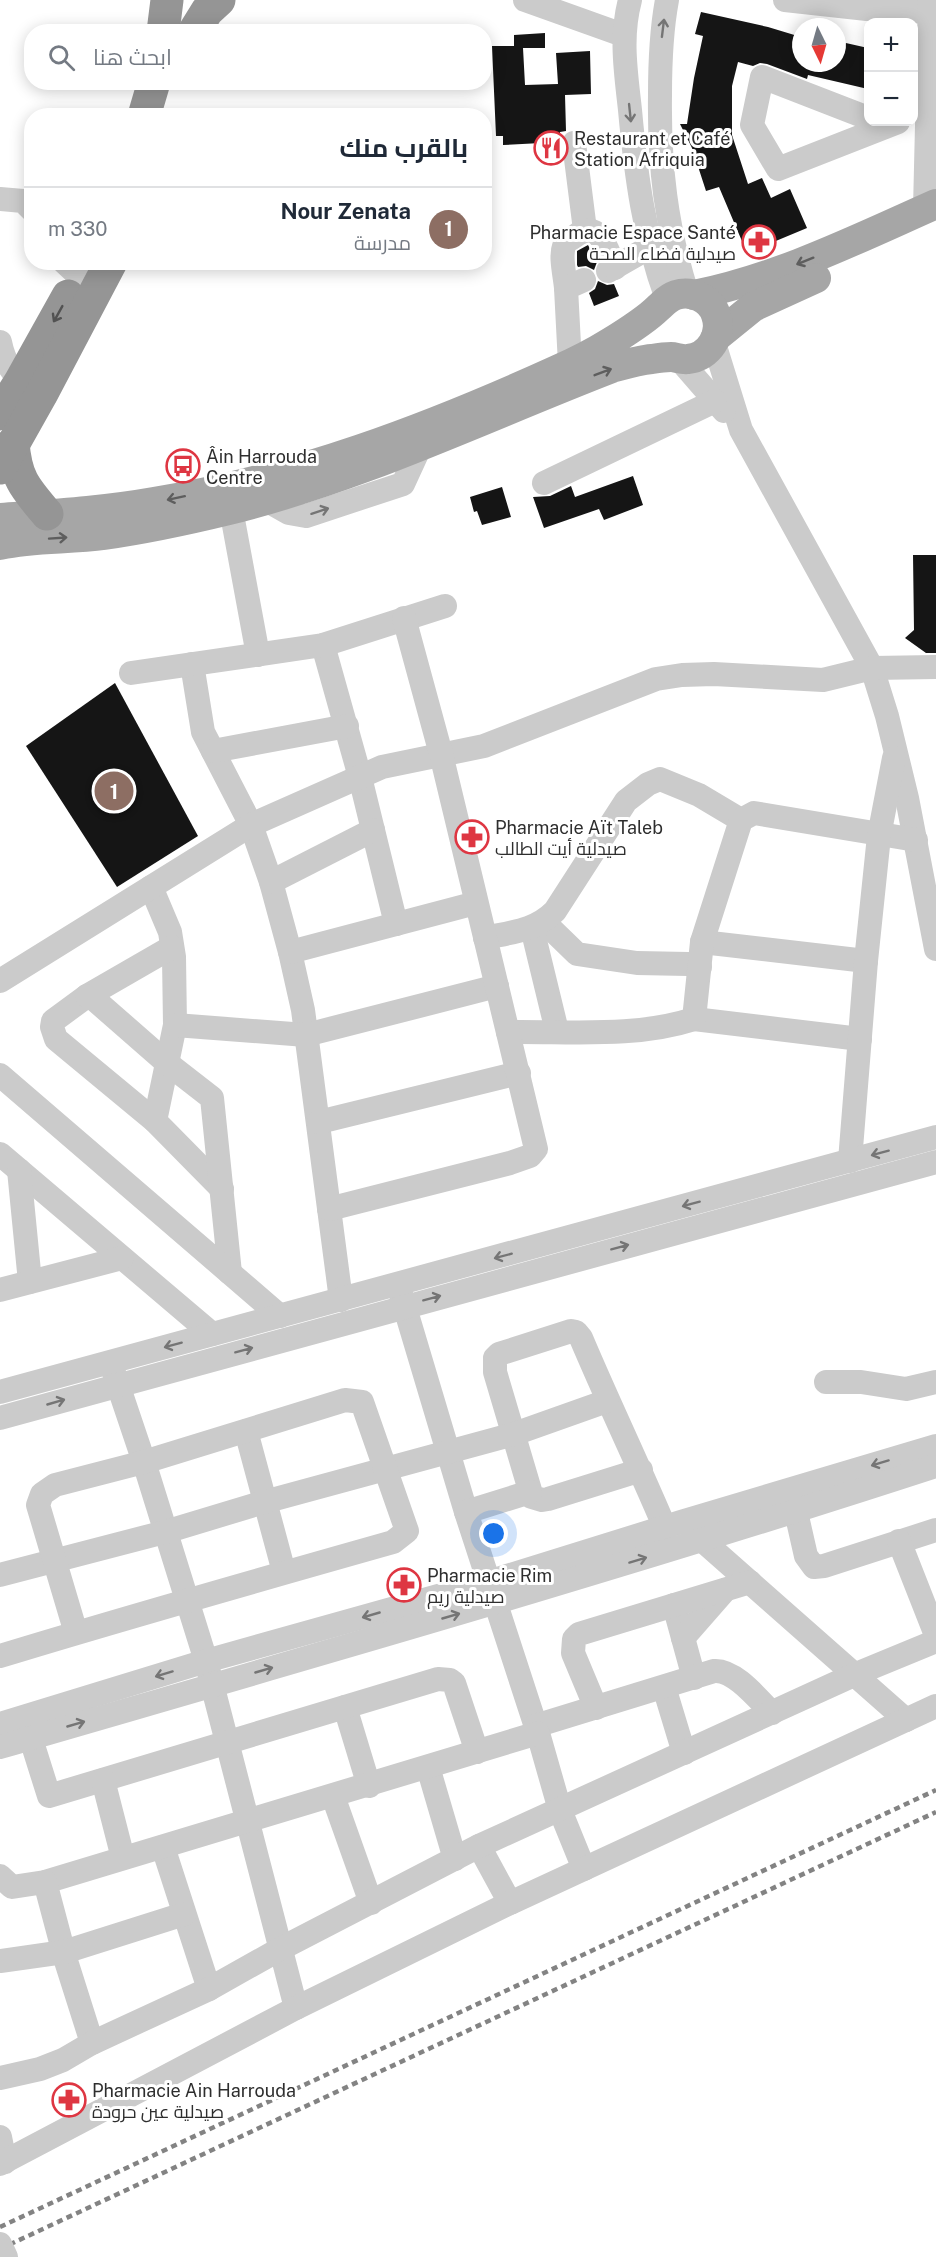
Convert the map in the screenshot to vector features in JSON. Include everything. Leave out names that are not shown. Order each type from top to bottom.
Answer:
[{"type":"highway","points":[[164,24],[167,0]]},
{"type":"highway","points":[[186,24],[190,0]]},
{"type":"highway","points":[[199,24],[207,11],[219,0]]},
{"type":"highway","points":[[146,108],[152,90]]},
{"type":"highway","points":[[168,108],[174,90]]},
{"type":"highway","points":[[47,514],[25,487],[7,455],[75,270]]},
{"type":"highway","points":[[0,414],[31,389],[106,270]]},
{"type":"main road","points":[[0,518],[99,510],[156,502],[293,471],[352,453],[466,410],[570,364],[610,343],[676,299],[735,286],[773,274],[932,213]]},
{"type":"main road","points":[[0,545],[16,541],[102,535],[165,525],[266,500],[347,475],[612,368],[642,360],[699,356],[707,351],[738,318],[762,302],[932,213]]},
{"type":"main road","points":[[675,358],[661,349],[654,337],[652,322],[676,299],[707,302],[716,315],[718,330],[715,340]]},
{"type":"street","points":[[525,0],[624,45],[660,56]]},
{"type":"street","points":[[630,0],[624,45],[637,186],[650,247],[676,299]]},
{"type":"street","points":[[667,0],[660,56],[661,170],[676,299]]},
{"type":"street","points":[[785,0],[867,9],[932,8],[920,112],[932,213]]},
{"type":"street","points":[[762,77],[882,122],[778,169],[752,125],[762,77]]},
{"type":"street","points":[[574,143],[585,230]]},
{"type":"street","points":[[0,199],[11,198],[24,202]]},
{"type":"street","points":[[570,364],[575,284],[563,248],[568,240],[585,230],[593,230],[599,234],[612,269],[650,247]]},
{"type":"street","points":[[715,340],[741,430],[872,668],[887,716],[916,840],[936,949]]},
{"type":"street","points":[[0,342],[6,363],[31,389]]},
{"type":"street","points":[[675,358],[741,430]]},
{"type":"street","points":[[544,483],[715,401]]},
{"type":"street","points":[[231,509],[258,655]]},
{"type":"street","points":[[131,673],[323,645],[445,606]]},
{"type":"street","points":[[329,1209],[510,1163],[530,1156],[536,1149],[441,754],[404,618]]},
{"type":"street","points":[[323,645],[347,726],[396,924]]},
{"type":"street","points":[[192,664],[203,732],[251,825],[271,882],[290,952],[306,1035],[319,1122],[341,1300]]},
{"type":"street","points":[[0,981],[251,825],[382,767],[484,746],[656,680],[681,675],[714,674],[823,680],[872,668],[936,667]]},
{"type":"street","points":[[213,751],[347,726]]},
{"type":"street","points":[[850,1161],[866,961],[879,836],[895,750]]},
{"type":"street","points":[[485,938],[538,925],[555,911],[626,801],[648,784],[660,779],[699,795],[741,820]]},
{"type":"street","points":[[694,1019],[702,942],[741,820],[754,813],[879,836],[916,840]]},
{"type":"street","points":[[271,882],[373,830]]},
{"type":"street","points":[[151,887],[170,932],[175,1025],[155,1121]]},
{"type":"street","points":[[290,952],[476,903]]},
{"type":"street","points":[[538,925],[577,954],[637,963],[688,964],[700,967]]},
{"type":"street","points":[[538,925],[557,1031]]},
{"type":"street","points":[[702,942],[866,961]]},
{"type":"street","points":[[172,947],[87,996],[53,1021],[52,1027],[54,1036],[155,1121],[222,1189]]},
{"type":"street","points":[[175,1025],[306,1035],[497,986]]},
{"type":"street","points":[[87,996],[95,1000],[167,1063],[212,1098],[230,1273]]},
{"type":"street","points":[[508,1032],[637,1031],[670,1026],[694,1019],[860,1039]]},
{"type":"street","points":[[319,1122],[519,1073]]},
{"type":"street","points":[[0,1075],[280,1316]]},
{"type":"street","points":[[0,1418],[118,1385],[401,1295],[936,1137]]},
{"type":"street","points":[[0,1154],[212,1334]]},
{"type":"street","points":[[0,1392],[341,1300],[401,1295],[936,1162]]},
{"type":"street","points":[[19,1170],[30,1282]]},
{"type":"street","points":[[0,1290],[122,1258]]},
{"type":"street","points":[[401,1295],[447,1451],[537,1730],[560,1810],[584,1869]]},
{"type":"street","points":[[641,1470],[542,1500],[532,1497],[495,1372],[495,1358],[499,1354],[571,1331],[576,1332],[581,1338],[607,1401],[641,1470],[673,1525],[702,1541],[906,1720]]},
{"type":"street","points":[[111,1361],[207,1661],[226,1743],[296,2008]]},
{"type":"street","points":[[826,1382],[861,1382],[906,1389],[936,1382]]},
{"type":"street","points":[[0,1656],[76,1633],[186,1599],[393,1542],[407,1531],[362,1402],[345,1400],[144,1462],[55,1485],[42,1494],[38,1505],[76,1633]]},
{"type":"street","points":[[0,1575],[165,1532],[384,1468],[514,1434],[607,1401]]},
{"type":"street","points":[[246,1431],[284,1572]]},
{"type":"street","points":[[0,1724],[28,1728],[212,1685],[491,1593],[673,1525],[936,1446]]},
{"type":"street","points":[[0,1747],[28,1728],[207,1661],[702,1541],[936,1466]]},
{"type":"street","points":[[466,1512],[530,1492]]},
{"type":"street","points":[[796,1512],[806,1556],[814,1567],[825,1566],[936,1530]]},
{"type":"street","points":[[899,1541],[936,1635]]},
{"type":"street","points":[[596,1708],[573,1653],[574,1639],[579,1634],[750,1582]]},
{"type":"street","points":[[683,1638],[725,1589]]},
{"type":"street","points":[[674,1605],[694,1678]]},
{"type":"street","points":[[0,2078],[40,2069],[208,1989],[479,1846],[856,1674],[936,1641]]},
{"type":"street","points":[[0,1876],[12,1887],[45,1882],[369,1786],[477,1752],[596,1708],[722,1670],[731,1674],[772,1713]]},
{"type":"street","points":[[28,1728],[49,1796],[438,1679],[450,1680],[454,1683],[477,1752]]},
{"type":"street","points":[[664,1687],[684,1753]]},
{"type":"street","points":[[0,2138],[2,2163],[296,2008],[510,1903],[936,1706]]},
{"type":"street","points":[[345,1707],[369,1786]]},
{"type":"street","points":[[428,1767],[455,1859]]},
{"type":"street","points":[[103,1780],[123,1858]]},
{"type":"street","points":[[333,1796],[371,1903]]},
{"type":"street","points":[[479,1846],[510,1903]]},
{"type":"street","points":[[163,1847],[208,1989]]},
{"type":"street","points":[[45,1882],[92,2043]]},
{"type":"street","points":[[0,1961],[64,1952],[184,1914]]},
{"type":"street","points":[[0,2244],[6,2257]]},
{"type":"building","points":[[701,12],[792,34],[792,72],[846,72],[846,43],[864,47],[864,88],[808,75],[807,79],[767,64],[760,63],[753,66],[738,62],[732,86],[732,135],[748,184],[762,178],[771,198],[790,189],[807,228],[747,253],[719,187],[706,191],[692,148],[680,124],[687,124],[703,36],[695,34]]},
{"type":"building","points":[[545,33],[545,48],[523,48],[525,85],[558,84],[556,53],[590,51],[591,94],[565,95],[566,131],[560,132],[560,142],[503,145],[503,136],[496,136],[492,46],[514,46],[514,35]]},
{"type":"building","points":[[588,245],[597,262],[594,270],[577,265],[577,251]]},
{"type":"building","points":[[598,281],[607,285],[614,284],[619,296],[594,306],[589,293],[595,289]]},
{"type":"building","points":[[633,476],[643,505],[604,520],[599,509],[544,528],[533,497],[550,496],[571,486],[575,497]]},
{"type":"building","points":[[502,487],[511,517],[482,525],[477,511],[474,512],[470,497]]},
{"type":"building","points":[[913,555],[936,555],[936,653],[926,653],[905,638],[914,630]]},
{"type":"building","points":[[115,683],[198,836],[117,887],[26,746]]},
{"type":"railway","points":[[0,2227],[936,1790]]},
{"type":"railway","points":[[0,2249],[936,1812]]},
{"type":"place","name":"Restaurant et Café Station Afriquia","points":[[551,148]]},
{"type":"place","name":"Pharmacie Espace Santé صيدلية فضاء الصحة","points":[[759,242]]},
{"type":"place","name":"Âin Harrouda Centre","points":[[183,466]]},
{"type":"place","name":"Nour Zenata","points":[[114,791]]},
{"type":"place","name":"Pharmacie Aït Taleb صيدلية أيت الطالب","points":[[472,837]]},
{"type":"place","name":"Pharmacie Rim صيدلية ريم","points":[[404,1585]]},
{"type":"place","name":"Pharmacie Ain Harrouda صيدلية عين حرودة","points":[[69,2100]]}]
